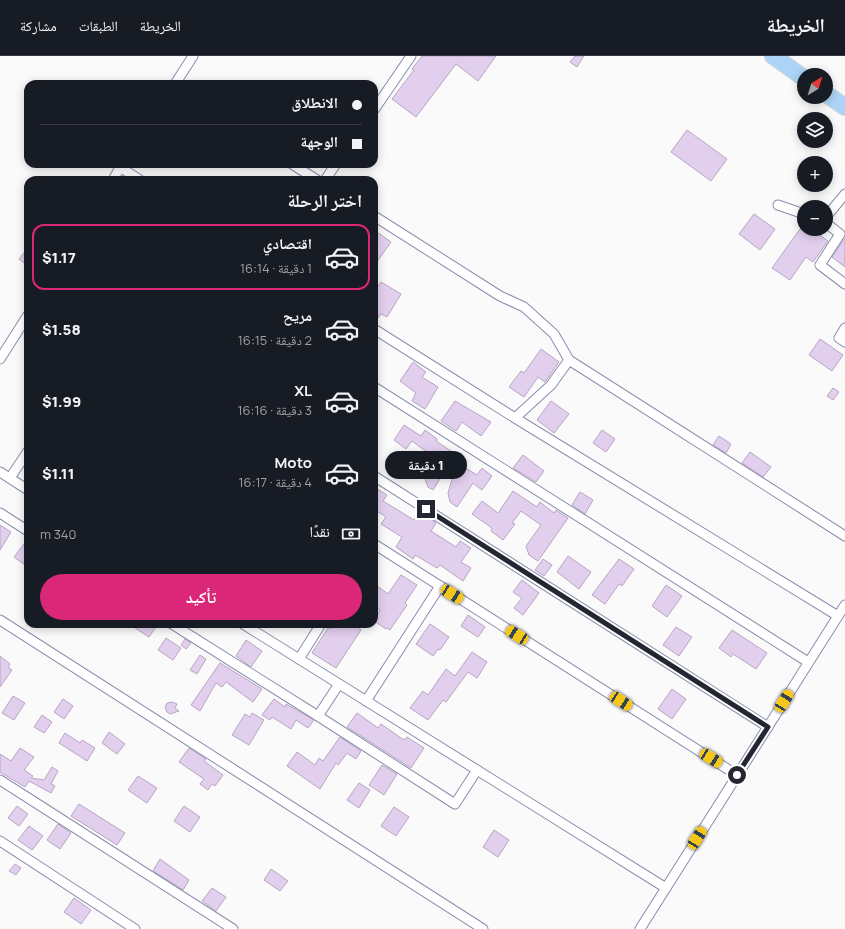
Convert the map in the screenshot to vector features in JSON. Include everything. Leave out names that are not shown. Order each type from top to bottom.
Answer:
[{"type":"highway","points":[[773,56],[797,73]]},
{"type":"highway","points":[[833,99],[845,107]]},
{"type":"street","points":[[178,80],[193,56]]},
{"type":"street","points":[[378,104],[411,56]]},
{"type":"street","points":[[124,168],[135,176]]},
{"type":"street","points":[[298,168],[311,176]]},
{"type":"street","points":[[833,209],[845,194]]},
{"type":"street","points":[[778,205],[797,212]]},
{"type":"street","points":[[378,219],[500,296],[524,306],[554,334],[569,360],[845,536]]},
{"type":"street","points":[[833,228],[840,234],[820,265],[845,284]]},
{"type":"street","points":[[0,359],[24,324]]},
{"type":"street","points":[[845,328],[839,338],[845,342]]},
{"type":"street","points":[[378,332],[515,418],[838,616]]},
{"type":"street","points":[[515,418],[551,385],[569,360]]},
{"type":"street","points":[[378,390],[808,662]]},
{"type":"street","points":[[10,478],[24,457]]},
{"type":"street","points":[[0,472],[24,487]]},
{"type":"street","points":[[378,479],[768,727]]},
{"type":"street","points":[[0,513],[24,528]]},
{"type":"street","points":[[378,547],[737,775]]},
{"type":"street","points":[[366,701],[440,586]]},
{"type":"street","points":[[640,929],[845,605]]},
{"type":"street","points":[[0,620],[483,929]]},
{"type":"street","points":[[178,628],[455,804],[477,770]]},
{"type":"street","points":[[249,628],[666,888]]},
{"type":"street","points":[[299,659],[318,628]]},
{"type":"street","points":[[318,716],[339,684]]},
{"type":"street","points":[[0,780],[222,926],[234,929]]},
{"type":"street","points":[[0,841],[134,929]]},
{"type":"building","points":[[422,56],[496,56],[478,81],[456,64],[416,117],[392,99],[414,70],[412,69]]},
{"type":"building","points":[[575,56],[584,56],[577,67],[570,62]]},
{"type":"building","points":[[687,130],[727,159],[711,181],[671,152]]},
{"type":"building","points":[[754,214],[775,229],[760,250],[739,234]]},
{"type":"building","points":[[378,233],[391,242],[378,260]]},
{"type":"building","points":[[797,233],[797,236],[821,236],[828,241],[813,262],[806,257],[790,280],[772,268]]},
{"type":"building","points":[[845,238],[845,267],[832,257]]},
{"type":"building","points":[[24,253],[24,263],[19,259]]},
{"type":"building","points":[[381,282],[401,294],[387,317],[381,314],[378,318],[378,286]]},
{"type":"building","points":[[820,339],[843,355],[832,371],[809,355]]},
{"type":"building","points":[[541,349],[559,362],[545,382],[538,377],[524,397],[509,387],[521,371],[524,373]]},
{"type":"building","points":[[413,362],[426,372],[422,377],[438,387],[425,409],[412,401],[416,393],[400,381]]},
{"type":"building","points":[[833,388],[839,392],[833,400],[827,396]]},
{"type":"building","points":[[455,401],[491,422],[481,436],[462,422],[456,431],[441,421]]},
{"type":"building","points":[[551,401],[569,414],[554,433],[537,420]]},
{"type":"building","points":[[404,425],[421,436],[425,430],[437,439],[436,441],[454,453],[450,458],[452,459],[433,490],[428,487],[424,476],[435,458],[412,441],[406,449],[394,440]]},
{"type":"building","points":[[602,430],[615,439],[606,452],[593,443]]},
{"type":"building","points":[[719,436],[731,444],[726,453],[713,445]]},
{"type":"building","points":[[750,452],[771,467],[763,477],[742,463]]},
{"type":"building","points":[[523,455],[544,471],[536,482],[513,468]]},
{"type":"building","points":[[457,463],[477,475],[482,468],[492,476],[482,490],[473,483],[457,507],[450,502],[448,493]]},
{"type":"building","points":[[378,489],[387,495],[383,501],[414,520],[419,512],[436,523],[431,531],[456,547],[460,541],[471,548],[461,562],[471,568],[463,581],[440,565],[437,568],[415,555],[413,559],[396,547],[402,537],[381,524],[386,517],[378,512]]},
{"type":"building","points":[[513,491],[537,507],[540,502],[554,513],[556,510],[568,518],[538,561],[529,555],[526,546],[541,525],[521,511],[512,523],[515,524],[503,540],[491,531],[492,528],[472,514],[482,501],[498,513]]},
{"type":"building","points":[[580,492],[593,500],[585,514],[572,505]]},
{"type":"building","points":[[0,525],[11,532],[0,550]]},
{"type":"building","points":[[24,544],[24,564],[14,557]]},
{"type":"building","points":[[568,556],[591,572],[579,589],[557,572]]},
{"type":"building","points":[[543,559],[552,565],[544,576],[535,570]]},
{"type":"building","points":[[619,559],[634,569],[622,586],[619,584],[605,604],[592,595]]},
{"type":"building","points":[[401,575],[417,585],[405,603],[407,605],[390,630],[378,624],[378,614],[380,610],[378,609],[378,587],[388,594]]},
{"type":"building","points":[[522,580],[539,593],[523,615],[514,608],[522,598],[513,592]]},
{"type":"building","points":[[666,585],[682,596],[667,617],[652,606]]},
{"type":"building","points":[[468,615],[485,627],[478,637],[461,626]]},
{"type":"building","points":[[430,624],[449,637],[440,650],[438,649],[433,656],[416,644]]},
{"type":"building","points":[[676,627],[692,637],[679,656],[663,645]]},
{"type":"building","points":[[135,628],[155,628],[149,637]]},
{"type":"building","points":[[328,628],[359,628],[361,630],[336,668],[312,653]]},
{"type":"building","points":[[732,630],[767,653],[756,669],[733,654],[731,657],[719,648]]},
{"type":"building","points":[[166,638],[181,648],[173,660],[158,650]]},
{"type":"building","points":[[185,639],[191,643],[186,649],[181,645]]},
{"type":"building","points":[[246,640],[262,651],[251,667],[236,656]]},
{"type":"building","points":[[472,652],[487,662],[477,678],[468,672],[446,702],[443,700],[428,720],[410,708],[423,691],[428,695],[446,669],[455,676]]},
{"type":"building","points":[[200,655],[206,659],[197,674],[190,670]]},
{"type":"building","points":[[0,656],[10,664],[8,667],[12,670],[0,687]]},
{"type":"building","points":[[220,663],[262,689],[253,702],[226,682],[222,687],[216,683],[200,711],[191,705]]},
{"type":"building","points":[[672,689],[686,699],[672,719],[658,709]]},
{"type":"building","points":[[13,696],[25,703],[14,720],[2,713]]},
{"type":"building","points":[[63,699],[73,706],[64,719],[54,712]]},
{"type":"building","points":[[274,699],[285,707],[286,704],[314,720],[308,728],[296,720],[291,729],[272,717],[270,720],[262,715]]},
{"type":"building","points":[[172,702],[177,704],[175,708],[179,711],[170,714],[167,712],[165,707],[167,703]]},
{"type":"building","points":[[252,713],[264,720],[249,745],[232,735],[245,714],[250,717]]},
{"type":"building","points":[[357,713],[378,728],[381,724],[404,740],[407,737],[424,748],[411,768],[347,727]]},
{"type":"building","points":[[42,715],[52,722],[44,733],[34,727]]},
{"type":"building","points":[[109,732],[125,744],[117,754],[102,743]]},
{"type":"building","points":[[65,733],[80,743],[82,740],[95,748],[87,761],[59,743]]},
{"type":"building","points":[[340,737],[361,751],[356,759],[347,753],[338,765],[336,763],[320,789],[287,766],[297,752],[315,765],[319,758],[323,761]]},
{"type":"building","points":[[20,748],[34,757],[24,770],[33,776],[31,778],[44,780],[52,767],[58,771],[51,784],[55,786],[51,793],[29,781],[25,787],[0,772],[0,754],[11,761]]},
{"type":"building","points":[[189,748],[206,759],[204,761],[223,775],[215,786],[212,784],[208,790],[200,784],[204,779],[179,762]]},
{"type":"building","points":[[382,765],[397,774],[384,795],[369,785]]},
{"type":"building","points":[[138,776],[157,788],[147,803],[128,790]]},
{"type":"building","points":[[359,783],[370,790],[359,808],[347,800]]},
{"type":"building","points":[[79,804],[125,833],[117,845],[71,816]]},
{"type":"building","points":[[17,806],[28,814],[19,826],[8,818]]},
{"type":"building","points":[[184,806],[200,817],[190,832],[174,821]]},
{"type":"building","points":[[394,807],[409,817],[396,836],[381,826]]},
{"type":"building","points":[[58,824],[71,833],[60,849],[47,840]]},
{"type":"building","points":[[29,826],[43,836],[32,850],[18,840]]},
{"type":"building","points":[[494,830],[509,840],[498,857],[483,847]]},
{"type":"building","points":[[160,859],[189,880],[183,890],[153,871]]},
{"type":"building","points":[[15,864],[21,868],[16,875],[9,871]]},
{"type":"building","points":[[271,869],[288,881],[280,891],[264,880]]},
{"type":"building","points":[[212,888],[226,897],[216,911],[202,901]]},
{"type":"building","points":[[74,898],[91,910],[81,924],[64,912]]},
{"type":"route","points":[[426,509],[768,727],[737,775]]}]
